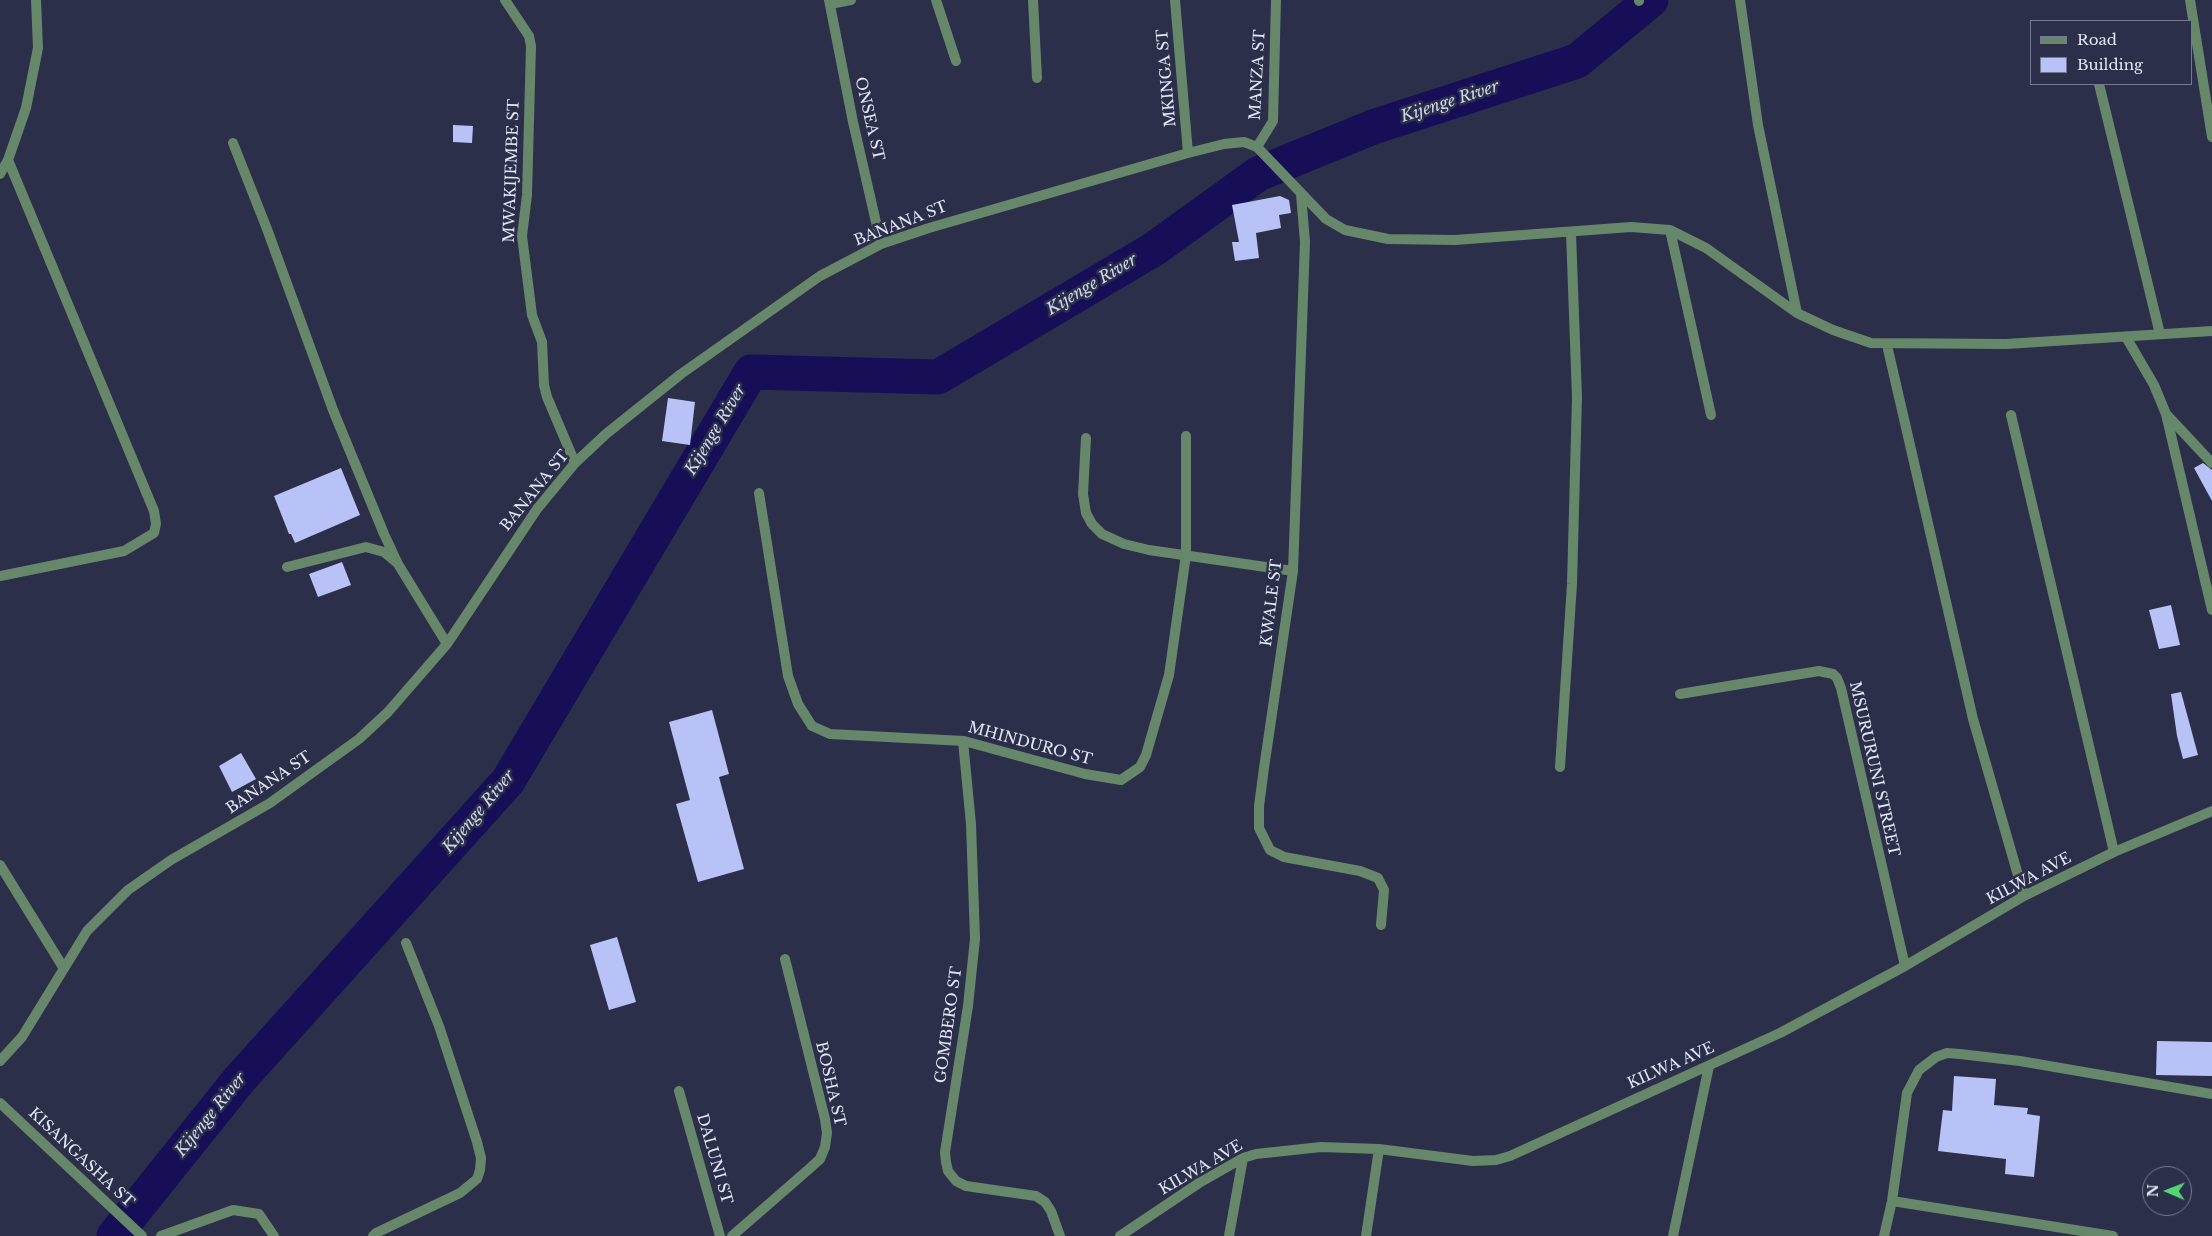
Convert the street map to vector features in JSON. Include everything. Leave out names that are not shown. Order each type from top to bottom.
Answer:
[{"type":"street","points":[[0,174],[8,160],[26,108],[38,48],[36,0]]},
{"type":"street","name":"MWAKIJEMBE ST","points":[[505,0],[528,36],[531,46],[527,195],[522,236],[532,315],[542,342],[544,385],[547,397],[575,463]]},
{"type":"street","points":[[829,2],[851,0]]},
{"type":"street","points":[[936,0],[956,61]]},
{"type":"street","points":[[1033,0],[1037,78]]},
{"type":"street","name":"MKINGA ST","points":[[1175,0],[1188,153]]},
{"type":"street","name":"MANZA ST","points":[[1257,147],[1273,121],[1276,0]]},
{"type":"street","points":[[1740,0],[1758,125],[1797,313]]},
{"type":"street","points":[[2190,0],[2212,137]]},
{"type":"street","name":"ONSEA ST","points":[[829,2],[852,122],[881,244]]},
{"type":"street","points":[[2099,85],[2160,334]]},
{"type":"street","name":"BANANA ST","points":[[0,1061],[22,1037],[63,967],[87,931],[128,890],[171,860],[270,803],[359,739],[409,690],[447,644],[532,516],[575,463],[655,392],[820,276],[881,244],[966,216],[1188,153],[1224,144],[1244,142],[1257,147]]},
{"type":"street","points":[[233,143],[267,229],[333,410],[398,564],[447,644]]},
{"type":"street","points":[[1257,147],[1326,219],[1345,230],[1388,239],[1456,240],[1571,233],[1631,227],[1670,230],[1706,248],[1797,313],[1852,338],[1887,345],[2006,344],[2212,331]]},
{"type":"street","points":[[0,576],[124,551],[154,533],[156,524],[154,511],[8,160]]},
{"type":"street","name":"KWALE ST","points":[[1301,194],[1305,242],[1293,571],[1259,806],[1260,828],[1270,850],[1284,857],[1360,871],[1378,878],[1384,890],[1381,925]]},
{"type":"street","points":[[1670,230],[1711,414]]},
{"type":"street","points":[[1560,767],[1572,584],[1578,397],[1571,233]]},
{"type":"street","points":[[2126,337],[2154,385],[2166,414],[2212,610]]},
{"type":"street","points":[[1887,345],[1973,719],[2024,896]]},
{"type":"street","points":[[2166,414],[2212,463]]},
{"type":"street","points":[[2011,415],[2114,852]]},
{"type":"street","points":[[1186,436],[1186,555]]},
{"type":"street","points":[[1086,438],[1083,494],[1086,513],[1092,524],[1102,534],[1124,544],[1293,571]]},
{"type":"street","name":"MHINDURO ST","points":[[759,493],[788,676],[798,704],[812,726],[830,734],[962,741],[1111,780],[1120,780],[1140,768],[1152,742],[1169,676],[1186,555]]},
{"type":"street","points":[[287,567],[366,547],[384,552],[398,564]]},
{"type":"street","name":"MSURURUNI STREET","points":[[1680,694],[1819,671],[1833,674],[1837,678],[1842,688],[1904,966]]},
{"type":"street","name":"GOMBERO ST","points":[[962,741],[972,834],[975,938],[968,1006],[945,1152],[946,1162],[948,1171],[956,1181],[966,1186],[1036,1196],[1045,1202],[1051,1210],[1060,1236]]},
{"type":"street","name":"KILWA AVE","points":[[1120,1236],[1199,1183],[1243,1158],[1256,1154],[1322,1147],[1379,1149],[1473,1162],[1496,1160],[1524,1150],[1780,1033],[1904,966],[2024,896],[2114,852],[2212,811]]},
{"type":"street","points":[[0,865],[63,967]]},
{"type":"street","points":[[373,1236],[460,1193],[477,1179],[480,1170],[481,1158],[477,1142],[439,1026],[406,943]]},
{"type":"street","name":"BOSHA ST","points":[[732,1236],[820,1159],[825,1147],[827,1134],[825,1119],[785,959]]},
{"type":"street","points":[[1884,1236],[1892,1201],[1907,1093],[1919,1070],[1936,1057],[1947,1053],[2020,1061],[2212,1094]]},
{"type":"street","points":[[1673,1236],[1709,1066]]},
{"type":"street","name":"DALUNI ST","points":[[678,1091],[720,1236]]},
{"type":"street","name":"KISANGASHA ST","points":[[0,1103],[142,1236]]},
{"type":"street","points":[[1366,1236],[1379,1149]]},
{"type":"street","points":[[1229,1236],[1243,1158]]},
{"type":"street","points":[[1892,1201],[2113,1236]]},
{"type":"street","points":[[161,1236],[233,1210],[259,1214],[274,1236]]},
{"type":"building","points":[[453,125],[473,126],[472,143],[453,142]]},
{"type":"building","points":[[1280,196],[1289,200],[1291,213],[1279,215],[1281,228],[1256,233],[1259,258],[1235,261],[1232,242],[1239,242],[1232,205]]},
{"type":"building","points":[[668,398],[695,402],[690,445],[662,441]]},
{"type":"building","points":[[2203,463],[2212,470],[2212,501],[2194,468]]},
{"type":"building","points":[[341,468],[360,515],[295,543],[291,534],[289,534],[274,496]]},
{"type":"building","points":[[342,562],[351,585],[318,597],[309,574]]},
{"type":"building","points":[[2171,605],[2180,645],[2159,649],[2149,610]]},
{"type":"building","points":[[2181,692],[2198,755],[2183,759],[2177,736],[2171,694]]},
{"type":"building","points":[[712,710],[729,774],[719,777],[744,869],[698,882],[676,804],[690,800],[669,722]]},
{"type":"building","points":[[241,753],[256,779],[232,792],[219,766]]},
{"type":"building","points":[[617,937],[636,1002],[609,1010],[590,945]]},
{"type":"building","points":[[2157,1041],[2212,1042],[2212,1076],[2156,1075]]},
{"type":"building","points":[[1954,1076],[1996,1079],[1994,1105],[2028,1108],[2027,1114],[2040,1116],[2034,1177],[2005,1174],[2006,1159],[1938,1151],[1943,1110],[1952,1111]]},
{"type":"waterway","name":"Kijenge River","points":[[114,1236],[239,1080],[508,781],[751,372],[938,377],[1154,249],[1258,174],[1373,127],[1577,61],[1651,0]]}]
